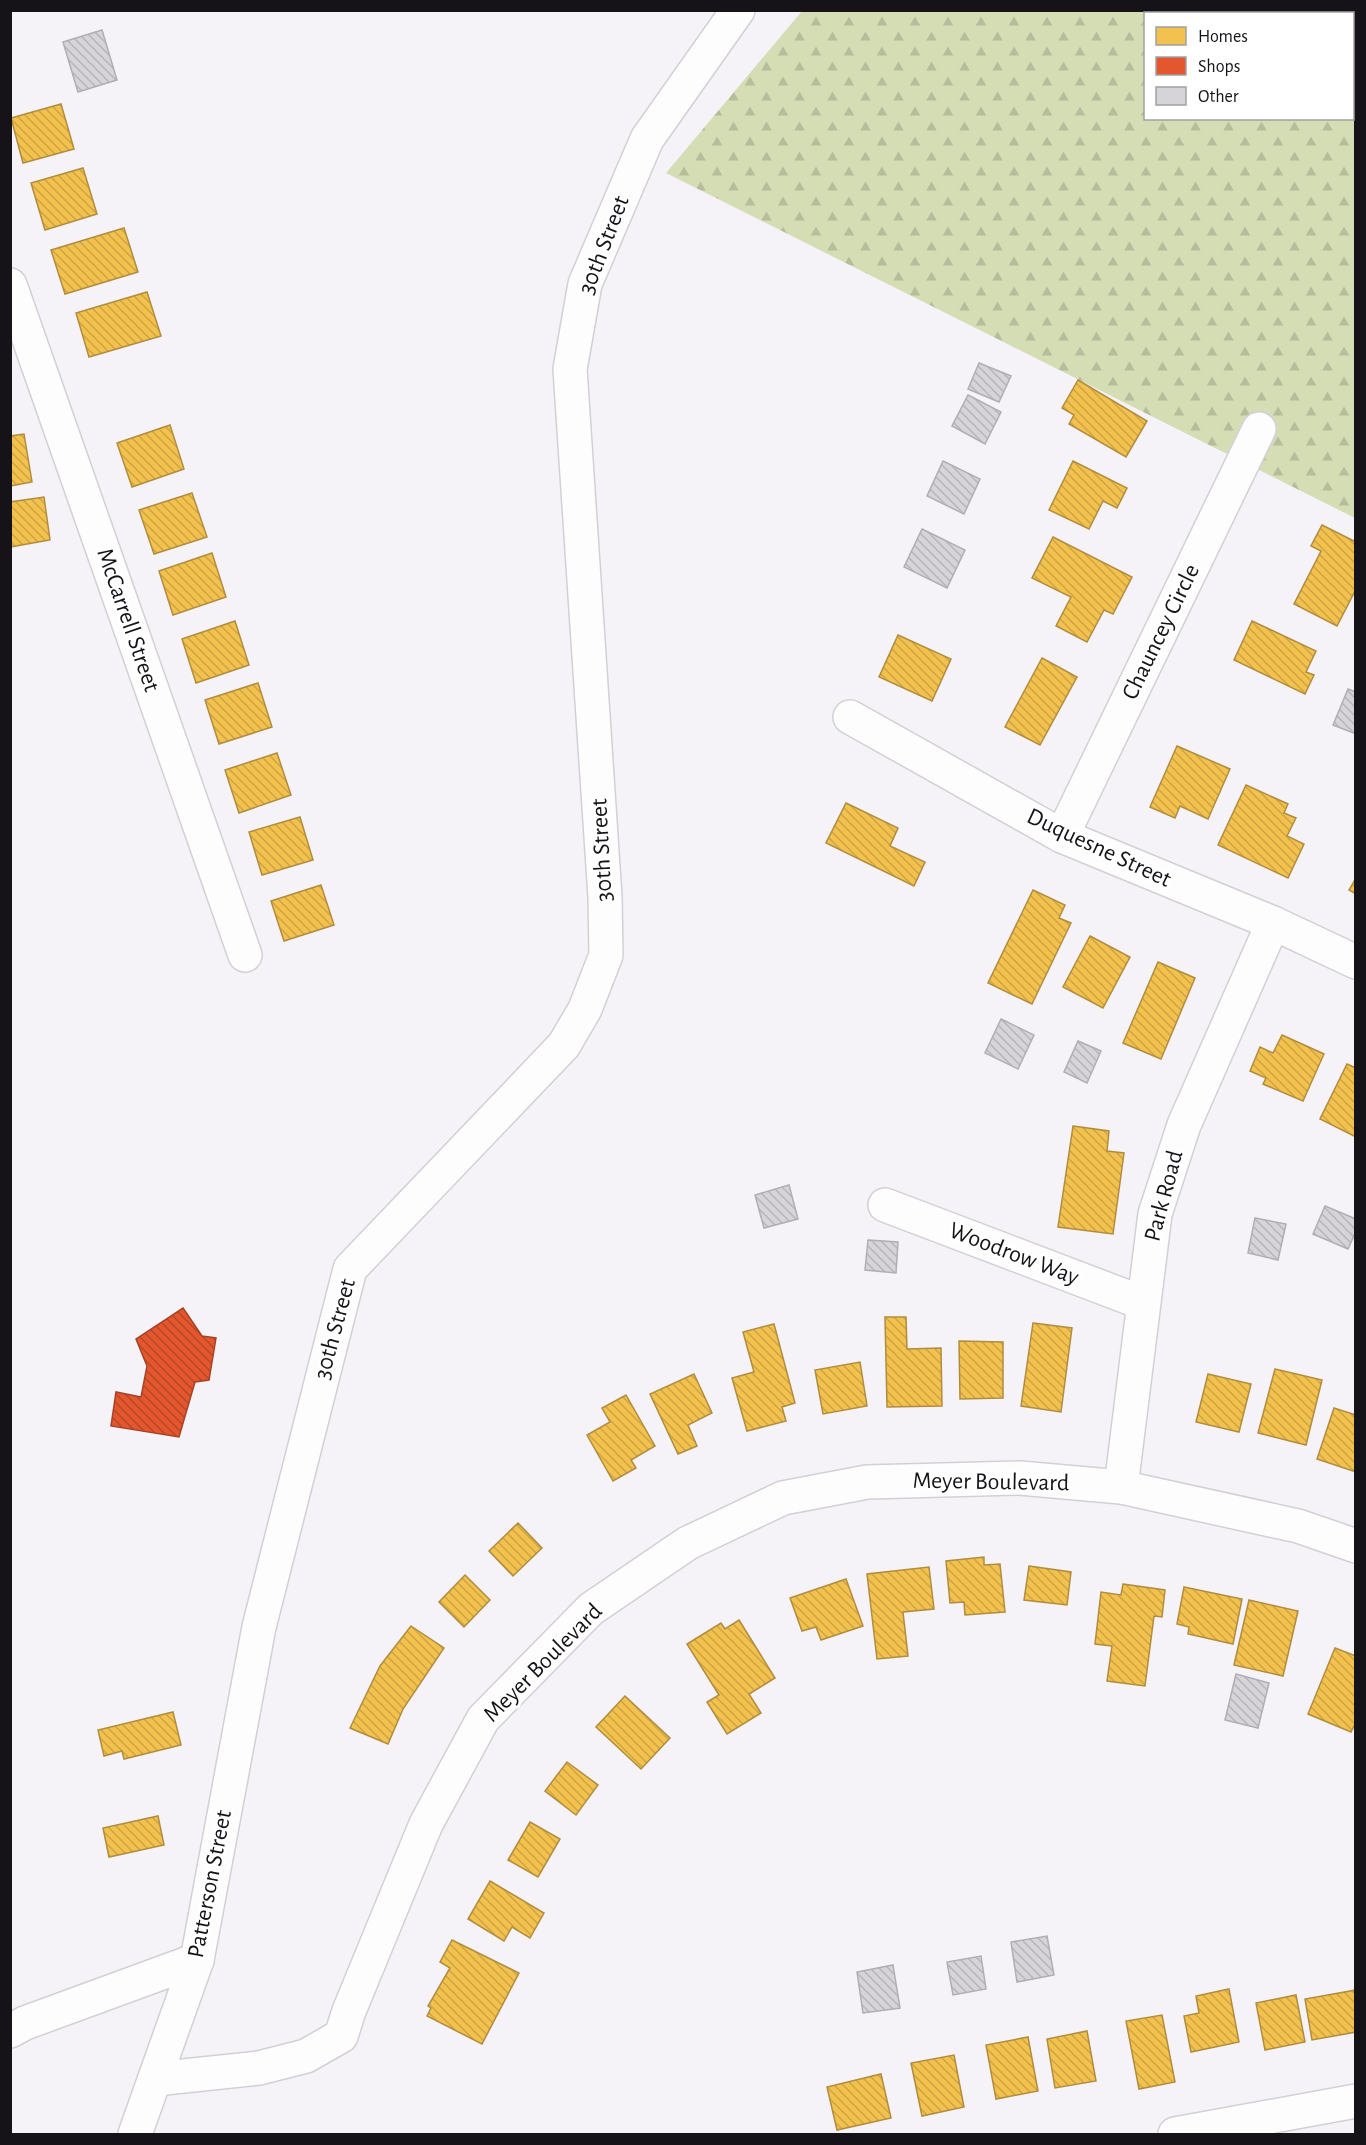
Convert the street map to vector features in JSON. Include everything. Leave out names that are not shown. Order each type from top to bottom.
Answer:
[{"type":"street","name":"30th Street","points":[[259,1627],[350,1269],[564,1045],[585,1009],[606,955],[605,897],[570,369],[585,284],[647,139],[738,10]]},
{"type":"street","name":"McCarrell Street","points":[[10,285],[245,955]]},
{"type":"street","name":"Chauncey Circle","points":[[1062,836],[1259,429]]},
{"type":"street","name":"Duquesne Street","points":[[850,717],[1062,836],[1273,923],[1356,962]]},
{"type":"street","name":"Park Road","points":[[1121,1486],[1155,1214],[1184,1125],[1273,923]]},
{"type":"street","name":"Woodrow Way","points":[[885,1205],[1143,1303]]},
{"type":"street","name":"Meyer Boulevard","points":[[154,2079],[259,2068],[306,2056],[341,2036],[349,2011],[426,1824],[483,1719],[591,1609],[688,1543],[783,1498],[867,1482],[1020,1478],[1121,1486],[1298,1526],[1356,1546]]},
{"type":"street","name":"Patterson Street","points":[[135,2134],[196,1960],[259,1627]]},
{"type":"street","points":[[10,2031],[25,2023],[196,1960]]},
{"type":"street","points":[[1175,2134],[1356,2101]]},
{"type":"green space","points":[[802,11],[1355,11],[1355,518],[666,173]]},
{"type":"building: Homes","points":[[61,104],[74,149],[23,163],[11,118]]},
{"type":"building: Homes","points":[[83,168],[97,214],[45,230],[31,183]]},
{"type":"building: Homes","points":[[124,228],[138,272],[65,294],[51,250]]},
{"type":"building: Homes","points":[[147,292],[161,336],[89,357],[76,313]]},
{"type":"building: Homes","points":[[1078,380],[1147,421],[1126,457],[1069,424],[1074,415],[1062,408]]},
{"type":"building: Homes","points":[[170,425],[184,469],[132,487],[117,443]]},
{"type":"building: Homes","points":[[24,434],[32,482],[10,486],[10,436]]},
{"type":"building: Homes","points":[[1073,461],[1127,488],[1117,508],[1103,501],[1089,529],[1049,510]]},
{"type":"building: Homes","points":[[192,493],[207,537],[154,554],[139,510]]},
{"type":"building: Homes","points":[[44,497],[50,540],[10,547],[10,502]]},
{"type":"building: Homes","points":[[1322,525],[1356,542],[1356,589],[1337,626],[1294,604],[1321,551],[1311,546]]},
{"type":"building: Homes","points":[[1053,537],[1132,577],[1113,614],[1104,610],[1087,642],[1056,626],[1071,597],[1032,578]]},
{"type":"building: Homes","points":[[212,553],[226,597],[173,615],[159,571]]},
{"type":"building: Homes","points":[[235,621],[249,665],[196,683],[182,639]]},
{"type":"building: Homes","points":[[1252,621],[1316,651],[1306,672],[1314,675],[1305,694],[1234,660]]},
{"type":"building: Homes","points":[[898,635],[951,659],[932,701],[879,677]]},
{"type":"building: Homes","points":[[1042,658],[1077,677],[1040,745],[1005,727]]},
{"type":"building: Homes","points":[[258,683],[272,727],[219,744],[205,700]]},
{"type":"building: Homes","points":[[1177,746],[1230,769],[1208,819],[1180,806],[1175,818],[1150,807]]},
{"type":"building: Homes","points":[[277,753],[291,795],[239,813],[225,770]]},
{"type":"building: Homes","points":[[1246,785],[1288,804],[1284,813],[1296,818],[1287,836],[1304,844],[1288,878],[1218,845]]},
{"type":"building: Homes","points":[[846,803],[898,828],[890,846],[925,862],[914,886],[826,843]]},
{"type":"building: Homes","points":[[300,817],[313,860],[262,875],[249,832]]},
{"type":"building: Homes","points":[[1356,878],[1356,894],[1349,890]]},
{"type":"building: Homes","points":[[321,885],[334,925],[284,941],[271,901]]},
{"type":"building: Homes","points":[[1033,890],[1065,905],[1059,918],[1071,923],[1032,1004],[988,983]]},
{"type":"building: Homes","points":[[1090,936],[1130,957],[1103,1008],[1063,987]]},
{"type":"building: Homes","points":[[1158,962],[1195,978],[1161,1059],[1123,1043]]},
{"type":"building: Homes","points":[[1282,1035],[1324,1054],[1303,1101],[1263,1084],[1266,1078],[1250,1071],[1260,1047],[1273,1053]]},
{"type":"building: Homes","points":[[1347,1064],[1356,1068],[1356,1137],[1320,1119]]},
{"type":"building: Homes","points":[[1073,1126],[1109,1131],[1107,1151],[1124,1153],[1113,1234],[1058,1227]]},
{"type":"building: Homes","points":[[885,1317],[906,1317],[907,1349],[941,1348],[942,1406],[887,1407]]},
{"type":"building: Homes","points":[[1033,1323],[1072,1328],[1061,1412],[1021,1406]]},
{"type":"building: Homes","points":[[774,1324],[795,1403],[782,1407],[786,1421],[747,1431],[732,1378],[754,1372],[743,1332]]},
{"type":"building: Homes","points":[[959,1341],[1003,1342],[1003,1398],[960,1399]]},
{"type":"building: Homes","points":[[860,1362],[867,1406],[823,1414],[815,1370]]},
{"type":"building: Homes","points":[[1275,1369],[1322,1380],[1306,1445],[1258,1433]]},
{"type":"building: Homes","points":[[694,1374],[712,1413],[688,1425],[697,1446],[678,1454],[650,1394]]},
{"type":"building: Homes","points":[[1208,1374],[1251,1384],[1239,1432],[1196,1422]]},
{"type":"building: Homes","points":[[626,1395],[655,1446],[631,1460],[636,1468],[613,1481],[587,1435],[610,1422],[602,1408]]},
{"type":"building: Homes","points":[[1334,1408],[1356,1415],[1356,1472],[1317,1459]]},
{"type":"building: Homes","points":[[518,1523],[542,1548],[513,1576],[489,1551]]},
{"type":"building: Homes","points":[[984,1557],[984,1565],[1000,1564],[1005,1612],[965,1615],[964,1602],[950,1603],[946,1561]]},
{"type":"building: Homes","points":[[1029,1566],[1071,1572],[1067,1605],[1024,1600]]},
{"type":"building: Homes","points":[[929,1567],[934,1609],[903,1612],[908,1656],[877,1659],[867,1574]]},
{"type":"building: Homes","points":[[465,1575],[490,1600],[464,1627],[439,1602]]},
{"type":"building: Homes","points":[[846,1579],[863,1626],[821,1640],[816,1627],[802,1631],[790,1598]]},
{"type":"building: Homes","points":[[1123,1584],[1165,1590],[1162,1617],[1154,1616],[1145,1686],[1107,1681],[1112,1646],[1095,1644],[1101,1592],[1121,1595]]},
{"type":"building: Homes","points":[[1184,1587],[1242,1599],[1233,1644],[1188,1634],[1189,1627],[1177,1624]]},
{"type":"building: Homes","points":[[1249,1600],[1298,1611],[1283,1676],[1234,1665]]},
{"type":"building: Homes","points":[[739,1620],[775,1678],[749,1694],[761,1713],[727,1734],[707,1702],[719,1695],[687,1644],[721,1623],[725,1629]]},
{"type":"building: Homes","points":[[411,1626],[444,1648],[403,1709],[388,1744],[350,1728],[380,1666]]},
{"type":"building: Homes","points":[[1335,1648],[1356,1656],[1356,1722],[1351,1732],[1308,1714]]},
{"type":"building: Homes","points":[[625,1696],[670,1738],[641,1769],[596,1727]]},
{"type":"building: Homes","points":[[173,1712],[181,1745],[124,1759],[122,1751],[104,1756],[98,1730]]},
{"type":"building: Homes","points":[[567,1762],[598,1785],[576,1815],[545,1791]]},
{"type":"building: Homes","points":[[158,1816],[164,1845],[109,1857],[103,1828]]},
{"type":"building: Homes","points":[[530,1822],[560,1839],[538,1877],[508,1860]]},
{"type":"building: Homes","points":[[490,1881],[544,1913],[530,1938],[512,1927],[504,1941],[468,1919]]},
{"type":"building: Homes","points":[[452,1940],[519,1973],[482,2044],[427,2016],[431,2008],[428,2006],[450,1968],[440,1962]]},
{"type":"building: Homes","points":[[1229,1989],[1239,2042],[1191,2052],[1184,2016],[1199,2013],[1196,1996]]},
{"type":"building: Homes","points":[[1356,1990],[1356,2032],[1312,2040],[1305,1999]]},
{"type":"building: Homes","points":[[1296,1995],[1305,2042],[1265,2050],[1256,2003]]},
{"type":"building: Homes","points":[[1162,2015],[1175,2082],[1139,2089],[1126,2021]]},
{"type":"building: Homes","points":[[1087,2031],[1096,2081],[1055,2088],[1047,2039]]},
{"type":"building: Homes","points":[[1028,2037],[1038,2091],[996,2099],[986,2045]]},
{"type":"building: Homes","points":[[954,2055],[964,2107],[922,2116],[911,2063]]},
{"type":"building: Homes","points":[[881,2074],[891,2118],[837,2130],[827,2087]]},
{"type":"building: Shops","points":[[183,1308],[202,1336],[216,1338],[209,1380],[195,1382],[179,1437],[111,1426],[116,1392],[141,1397],[147,1366],[136,1339]]},
{"type":"building: Other","points":[[102,30],[117,80],[78,92],[63,42]]},
{"type":"building: Other","points":[[979,363],[1011,376],[999,402],[968,389]]},
{"type":"building: Other","points":[[968,395],[1001,412],[985,444],[952,426]]},
{"type":"building: Other","points":[[943,461],[980,479],[964,514],[927,496]]},
{"type":"building: Other","points":[[922,529],[965,550],[947,588],[904,567]]},
{"type":"building: Other","points":[[1348,689],[1356,692],[1356,734],[1333,725]]},
{"type":"building: Other","points":[[1001,1019],[1034,1035],[1018,1069],[985,1053]]},
{"type":"building: Other","points":[[1078,1041],[1101,1051],[1087,1083],[1064,1072]]},
{"type":"building: Other","points":[[789,1185],[798,1219],[764,1228],[755,1195]]},
{"type":"building: Other","points":[[1325,1206],[1356,1219],[1356,1231],[1348,1249],[1313,1234]]},
{"type":"building: Other","points":[[1255,1218],[1286,1224],[1278,1260],[1248,1253]]},
{"type":"building: Other","points":[[868,1240],[898,1242],[896,1273],[865,1270]]},
{"type":"building: Other","points":[[1236,1674],[1269,1683],[1258,1728],[1225,1720]]},
{"type":"building: Other","points":[[1047,1936],[1054,1975],[1017,1982],[1011,1942]]},
{"type":"building: Other","points":[[981,1956],[986,1989],[953,1995],[947,1962]]},
{"type":"building: Other","points":[[893,1965],[900,2008],[863,2013],[857,1972]]}]
